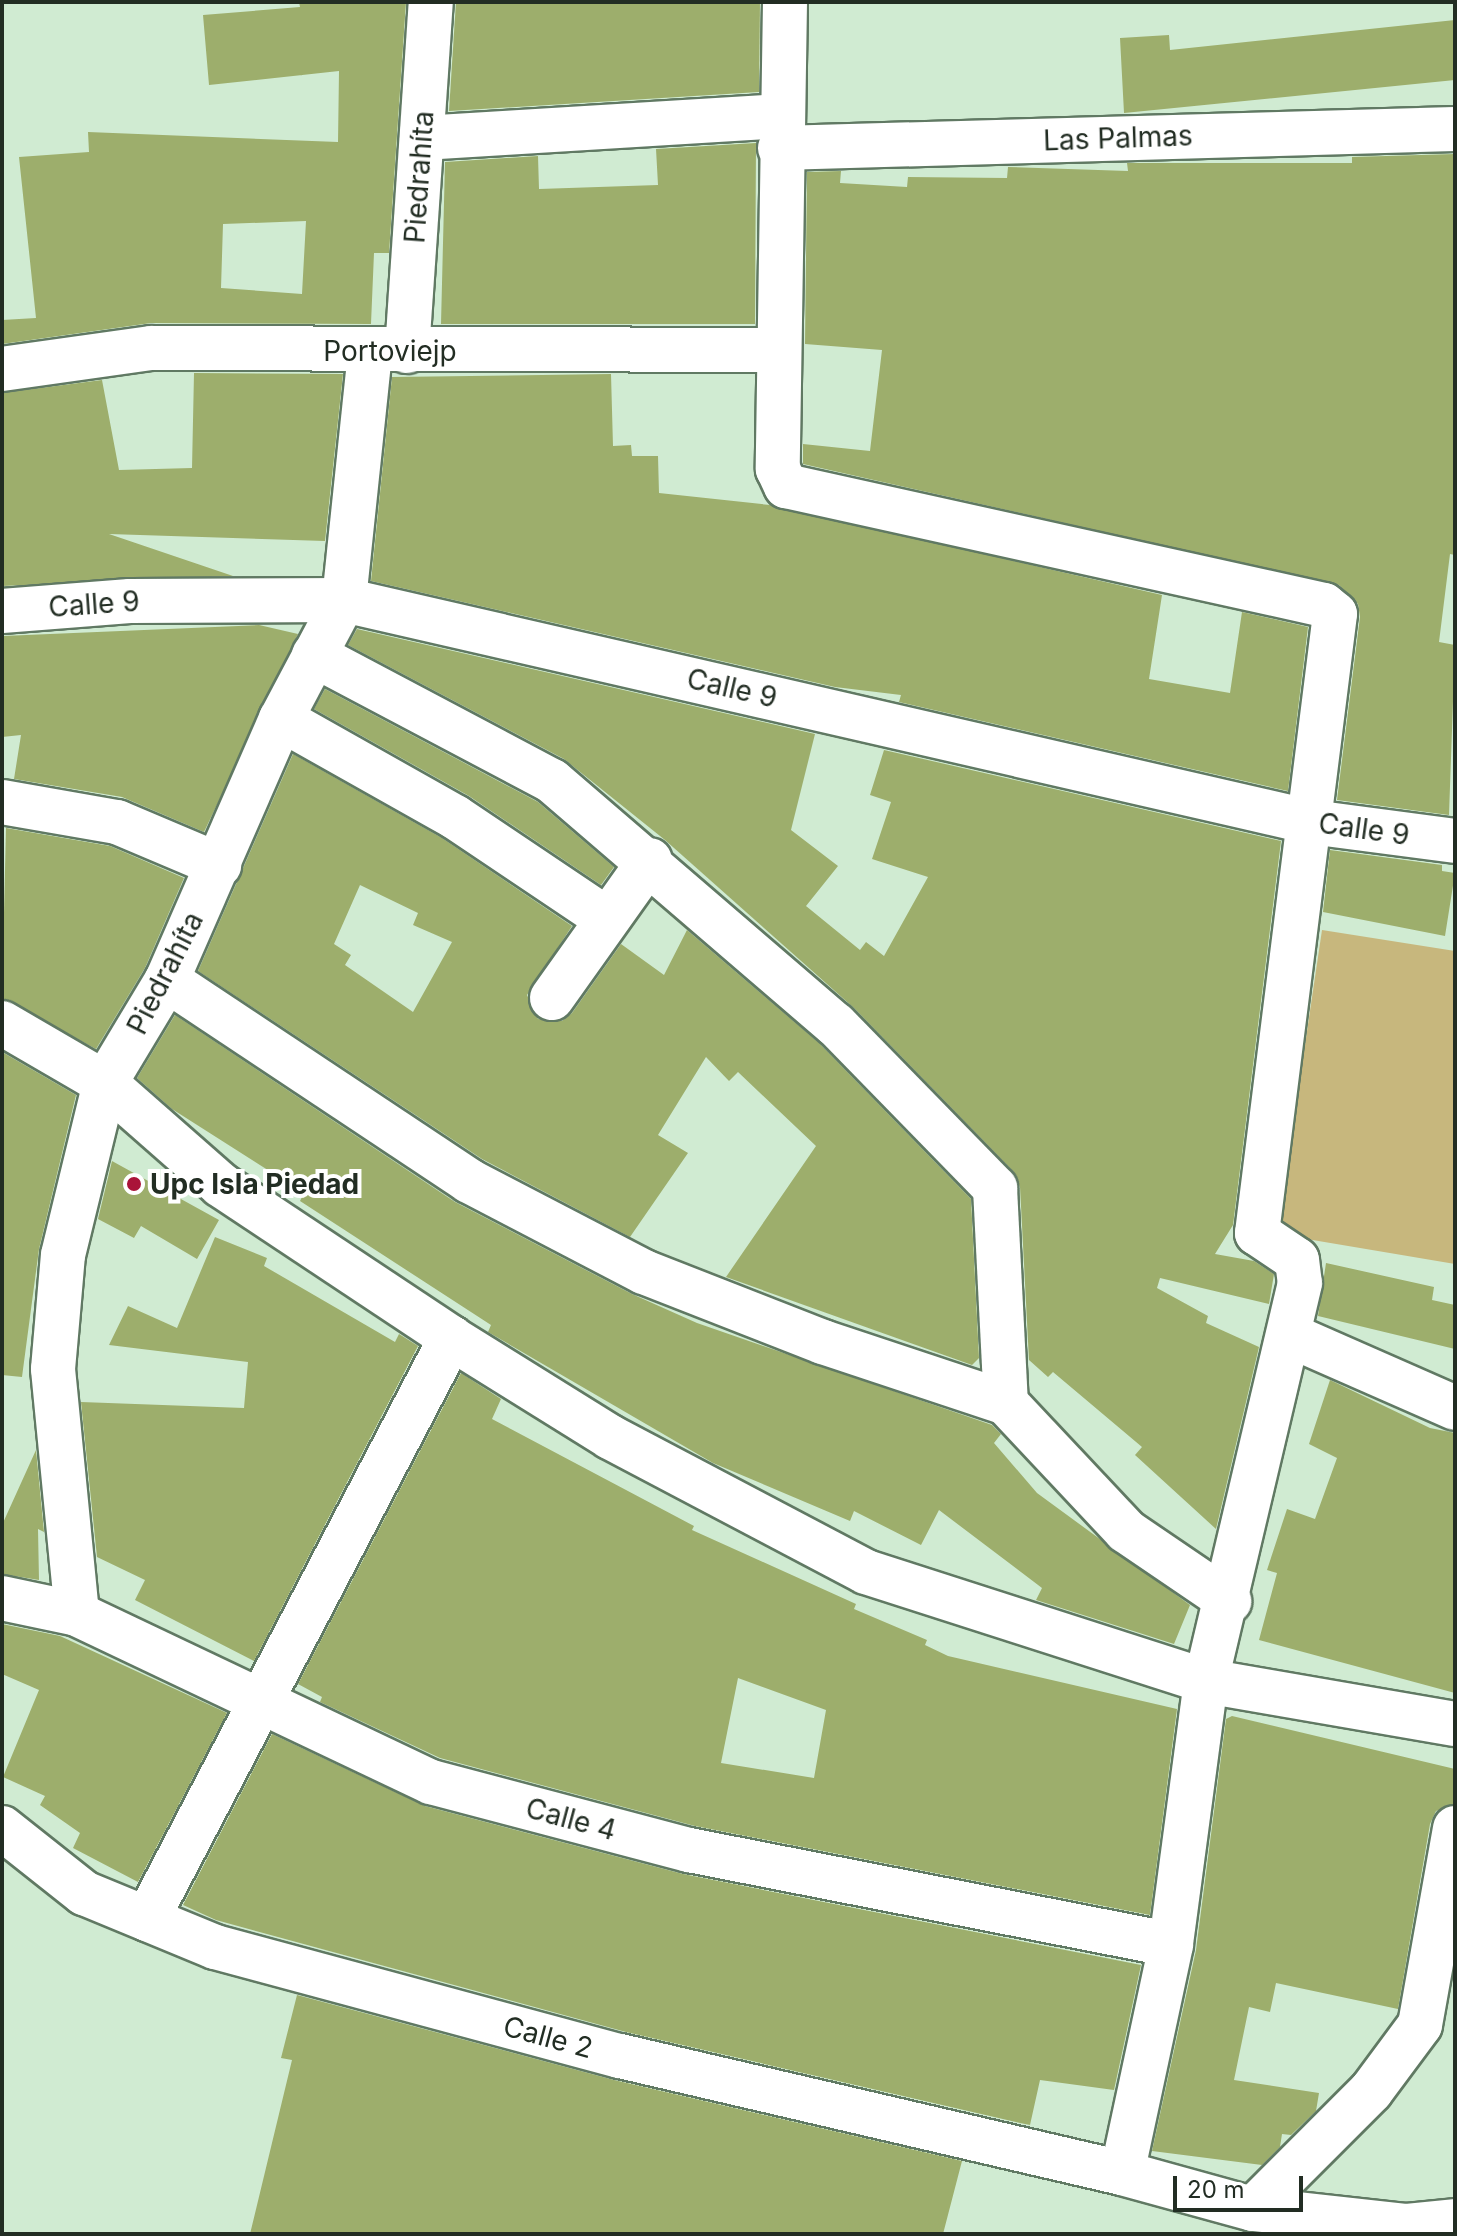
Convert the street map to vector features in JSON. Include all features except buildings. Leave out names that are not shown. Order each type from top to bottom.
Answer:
[{"type":"street","name":"Piedrahíta","points":[[77,1614],[53,1369],[63,1255],[105,1083],[167,980],[281,719],[344,600],[422,138],[431,2]]},
{"type":"street","points":[[785,2],[778,469],[786,486],[1332,609],[1337,621],[1257,1233],[1297,1260],[1289,1335],[1229,1601],[1206,1681],[1171,1945],[1122,2173]]},
{"type":"street","name":"Las Palmas","points":[[422,138],[781,132],[1455,129]]},
{"type":"street","name":"Portoviejp","points":[[2,369],[151,348],[388,352],[779,350]]},
{"type":"street","name":"Calle 9","points":[[2,611],[130,601],[344,600],[1311,822],[1455,841]]},
{"type":"street","points":[[314,655],[552,781],[650,860],[836,1025],[995,1188],[1006,1403]]},
{"type":"street","points":[[281,719],[455,817],[607,919]]},
{"type":"street","points":[[2,802],[117,822],[219,865]]},
{"type":"street","points":[[552,998],[650,860]]},
{"type":"street","points":[[167,980],[469,1181],[644,1272],[823,1342],[1006,1403],[1126,1531],[1229,1601]]},
{"type":"street","points":[[2,1023],[105,1083],[221,1185],[451,1338],[610,1437],[866,1572],[1206,1681],[1455,1724]]},
{"type":"street","points":[[1289,1335],[1455,1408]]},
{"type":"street","points":[[147,1919],[258,1699],[451,1338]]},
{"type":"street","name":"Calle 4","points":[[2,1598],[77,1614],[431,1782],[689,1850],[1171,1945]]},
{"type":"street","name":"Calle 2","points":[[2,1828],[84,1893],[215,1947],[620,2056],[1122,2173],[1253,2209],[1413,2230],[1455,2221]]},
{"type":"street","points":[[1253,2209],[1371,2091],[1420,2025],[1455,1828]]},
{"type":"shaded area","points":[[1322,930],[1455,951],[1455,1264],[1277,1234]]},
{"type":"place","name":"Upc Isla Piedad","points":[[134,1184]]}]
